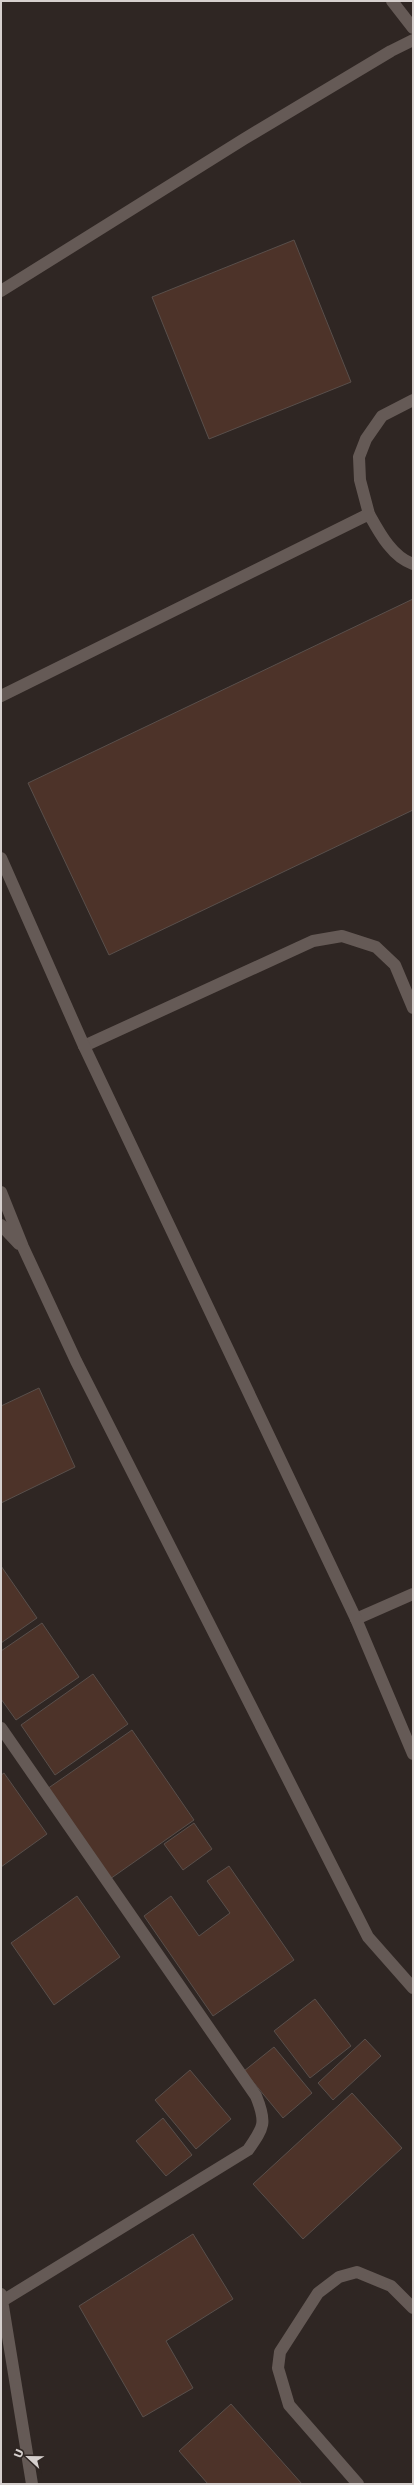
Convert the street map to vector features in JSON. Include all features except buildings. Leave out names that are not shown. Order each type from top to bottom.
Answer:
[{"type":"street","points":[[392,1],[413,28]]},
{"type":"street","points":[[1,291],[244,139],[391,51],[413,40]]},
{"type":"street","points":[[413,400],[382,416],[366,439],[359,457],[360,480],[369,514],[381,534],[398,555],[413,564]]},
{"type":"street","points":[[1,696],[369,514]]},
{"type":"street","points":[[1,858],[84,1046],[356,1618],[413,1754]]},
{"type":"street","points":[[84,1046],[313,941],[342,936],[376,947],[395,965],[413,1008]]},
{"type":"street","points":[[1,1192],[23,1247],[76,1361],[368,1937],[413,1988]]},
{"type":"street","points":[[1,1225],[23,1247]]},
{"type":"street","points":[[356,1618],[413,1594]]},
{"type":"street","points":[[1,1728],[256,2096],[262,2111],[262,2130],[248,2150],[2,2297],[32,2484]]},
{"type":"street","points":[[358,2484],[289,2405],[278,2368],[280,2352],[318,2293],[339,2277],[357,2272],[391,2286],[413,2308]]}]
